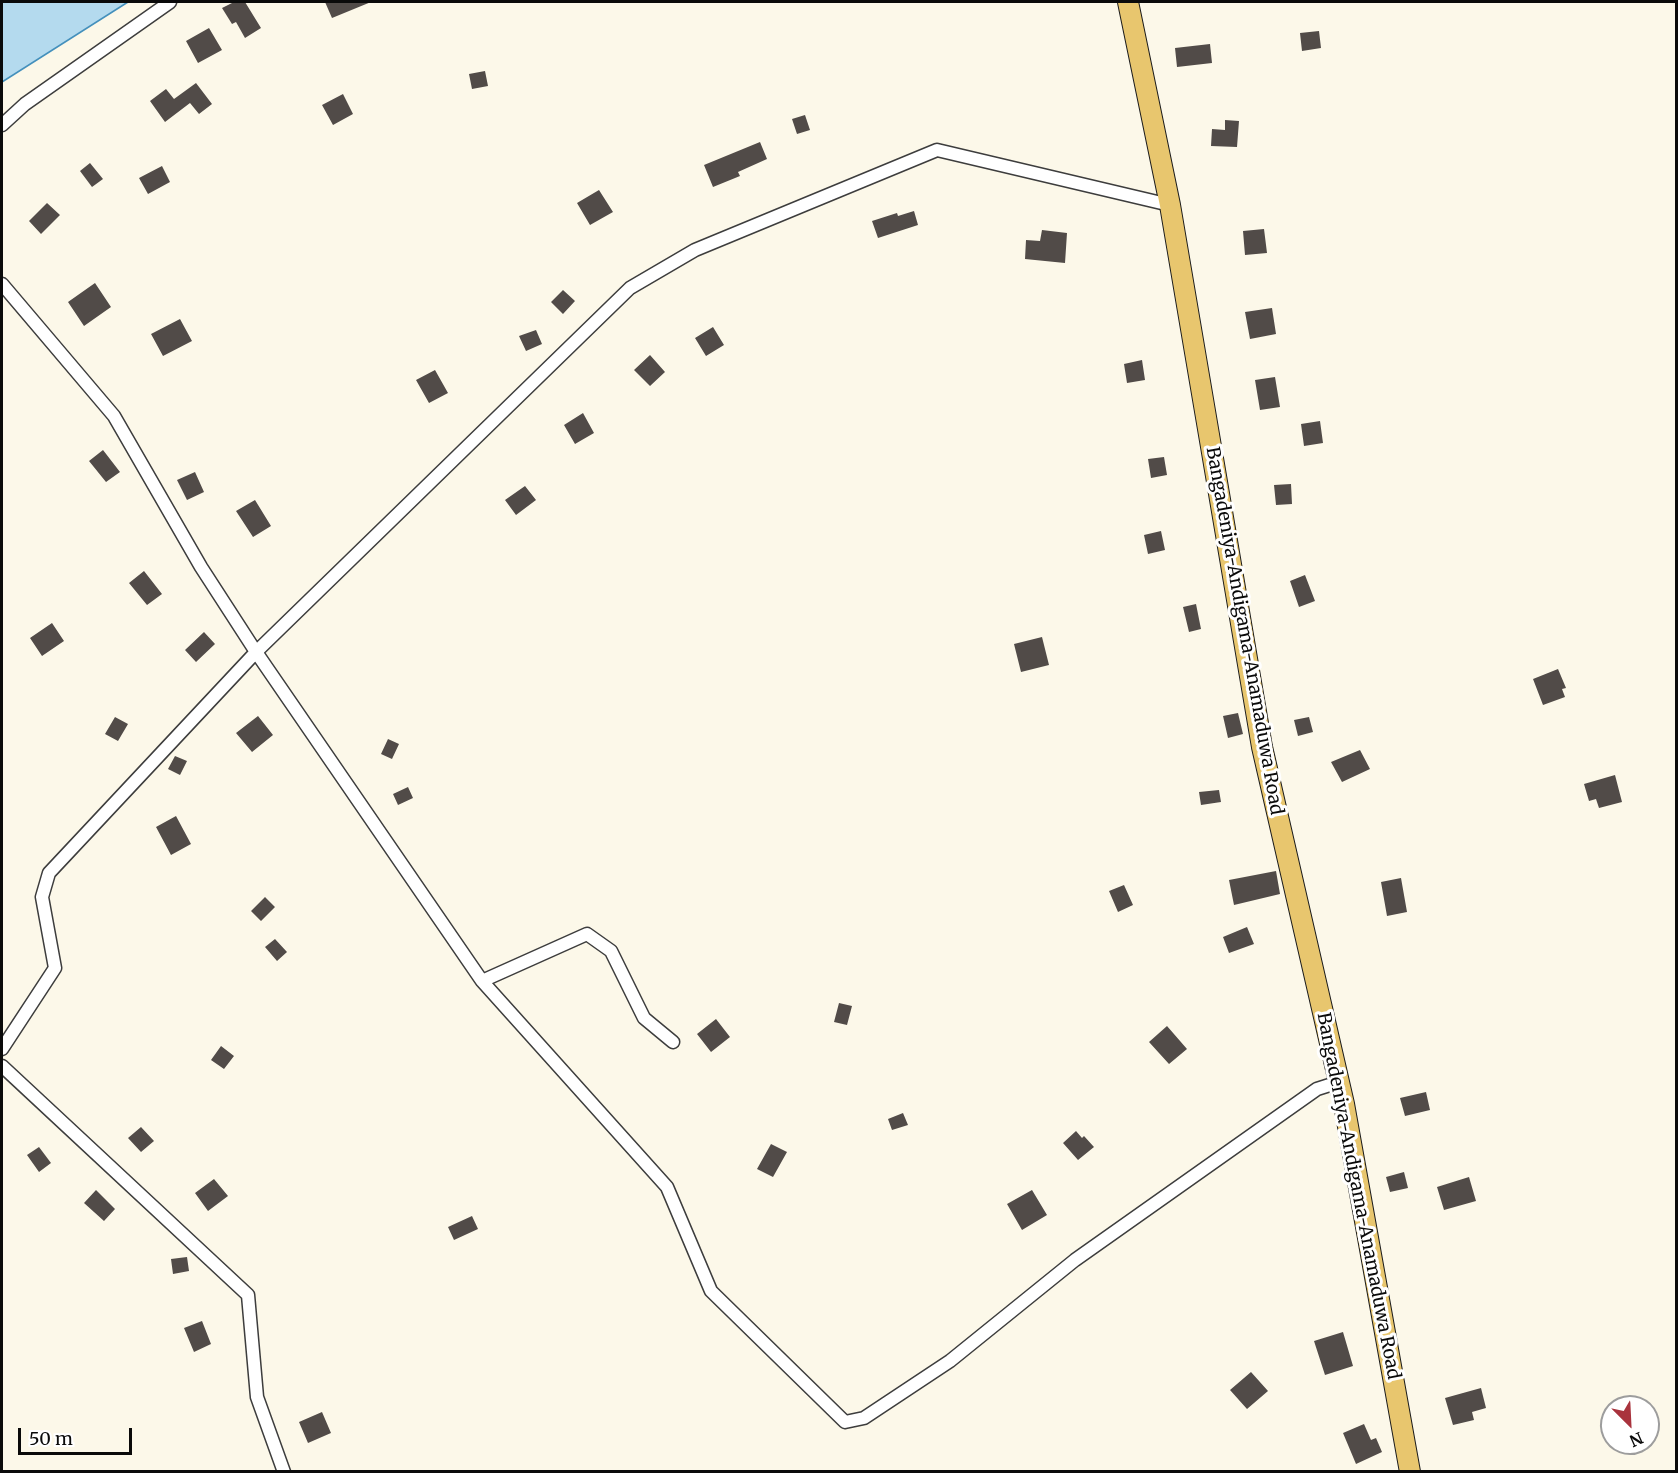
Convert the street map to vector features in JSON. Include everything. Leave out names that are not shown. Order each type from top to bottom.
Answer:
[{"type":"main road","name":"Bangadeniya-Andigama-Anamaduwa Road","points":[[1128,2],[1170,205],[1262,747],[1339,1082],[1410,1472]]},
{"type":"street","points":[[2,125],[25,104],[170,2]]},
{"type":"street","points":[[2,1049],[55,968],[42,897],[49,873],[256,652],[630,288],[695,250],[937,150],[1170,205]]},
{"type":"street","points":[[2,284],[114,416],[201,567],[256,652],[482,981],[667,1187],[711,1291],[845,1422],[864,1418],[950,1361],[1076,1260],[1317,1089],[1339,1082]]},
{"type":"street","points":[[482,981],[587,934],[611,951],[644,1017],[673,1042]]},
{"type":"street","points":[[2,1066],[248,1295],[257,1397],[284,1472]]},
{"type":"water","points":[[2,2],[128,2],[2,82]]},
{"type":"building","points":[[234,2],[245,2],[261,28],[245,38],[236,22],[232,24],[222,8]]},
{"type":"building","points":[[325,2],[371,2],[332,18]]},
{"type":"building","points":[[209,28],[222,50],[198,63],[186,41]]},
{"type":"building","points":[[1319,31],[1321,48],[1302,51],[1300,33]]},
{"type":"building","points":[[1210,44],[1212,63],[1177,67],[1175,48]]},
{"type":"building","points":[[485,71],[488,86],[472,89],[469,74]]},
{"type":"building","points":[[196,83],[212,104],[199,114],[190,103],[165,122],[150,101],[166,89],[174,99]]},
{"type":"building","points":[[343,94],[353,114],[333,125],[322,105]]},
{"type":"building","points":[[805,115],[810,130],[797,134],[792,119]]},
{"type":"building","points":[[1225,120],[1239,121],[1237,147],[1211,146],[1212,129],[1225,130]]},
{"type":"building","points":[[760,142],[767,159],[738,172],[740,176],[713,187],[704,165]]},
{"type":"building","points":[[90,163],[103,179],[92,187],[80,171]]},
{"type":"building","points":[[162,166],[170,182],[148,194],[139,178]]},
{"type":"building","points":[[599,190],[613,212],[590,225],[577,203]]},
{"type":"building","points":[[47,203],[60,215],[41,234],[29,221]]},
{"type":"building","points":[[914,211],[918,225],[878,238],[872,221],[897,213],[898,216]]},
{"type":"building","points":[[1264,229],[1267,253],[1245,255],[1243,231]]},
{"type":"building","points":[[1042,230],[1067,233],[1065,263],[1025,259],[1026,240],[1040,241]]},
{"type":"building","points":[[95,283],[111,307],[84,326],[68,302]]},
{"type":"building","points":[[563,290],[575,301],[563,314],[551,302]]},
{"type":"building","points":[[1272,308],[1276,334],[1250,339],[1245,312]]},
{"type":"building","points":[[180,319],[192,341],[163,356],[151,334]]},
{"type":"building","points":[[713,327],[724,345],[706,356],[695,338]]},
{"type":"building","points":[[536,330],[542,344],[526,351],[519,336]]},
{"type":"building","points":[[650,355],[665,372],[650,386],[634,370]]},
{"type":"building","points":[[1142,360],[1145,380],[1127,383],[1124,364]]},
{"type":"building","points":[[435,370],[448,393],[429,403],[416,380]]},
{"type":"building","points":[[1275,377],[1280,407],[1260,410],[1255,380]]},
{"type":"building","points":[[583,413],[594,433],[575,444],[564,425]]},
{"type":"building","points":[[1320,421],[1323,443],[1304,446],[1301,424]]},
{"type":"building","points":[[103,450],[120,472],[106,482],[89,461]]},
{"type":"building","points":[[1164,457],[1167,475],[1151,478],[1148,459]]},
{"type":"building","points":[[195,472],[204,492],[187,500],[177,480]]},
{"type":"building","points":[[1291,484],[1292,504],[1276,505],[1274,485]]},
{"type":"building","points":[[525,486],[536,500],[516,515],[505,500]]},
{"type":"building","points":[[255,500],[271,526],[253,537],[236,511]]},
{"type":"building","points":[[1161,531],[1165,550],[1148,554],[1144,535]]},
{"type":"building","points":[[144,571],[162,594],[147,605],[129,583]]},
{"type":"building","points":[[1305,575],[1315,601],[1299,607],[1290,581]]},
{"type":"building","points":[[1196,604],[1201,629],[1189,632],[1183,607]]},
{"type":"building","points":[[52,623],[64,641],[42,656],[30,638]]},
{"type":"building","points":[[204,632],[215,644],[196,662],[185,650]]},
{"type":"building","points":[[1042,637],[1049,665],[1021,672],[1014,644]]},
{"type":"building","points":[[1558,669],[1566,688],[1562,689],[1565,697],[1543,705],[1533,679]]},
{"type":"building","points":[[1238,713],[1243,734],[1228,738],[1223,716]]},
{"type":"building","points":[[258,716],[273,735],[252,752],[236,733]]},
{"type":"building","points":[[115,717],[128,724],[118,741],[105,734]]},
{"type":"building","points":[[1309,717],[1313,732],[1298,736],[1294,720]]},
{"type":"building","points":[[388,739],[399,744],[392,759],[381,754]]},
{"type":"building","points":[[1360,750],[1370,769],[1342,782],[1331,762]]},
{"type":"building","points":[[175,756],[187,761],[180,775],[168,769]]},
{"type":"building","points":[[1615,775],[1622,802],[1599,808],[1596,799],[1589,801],[1584,784]]},
{"type":"building","points":[[408,787],[413,798],[398,805],[393,794]]},
{"type":"building","points":[[1219,790],[1221,802],[1201,805],[1199,792]]},
{"type":"building","points":[[176,816],[191,844],[171,855],[156,827]]},
{"type":"building","points":[[1276,871],[1280,894],[1234,905],[1229,880]]},
{"type":"building","points":[[1401,878],[1407,912],[1387,916],[1381,882]]},
{"type":"building","points":[[1124,885],[1133,905],[1118,912],[1109,891]]},
{"type":"building","points":[[265,897],[275,907],[261,921],[251,911]]},
{"type":"building","points":[[1247,927],[1254,944],[1229,953],[1223,937]]},
{"type":"building","points":[[275,939],[287,952],[277,961],[265,947]]},
{"type":"building","points":[[839,1003],[852,1006],[847,1025],[834,1022]]},
{"type":"building","points":[[716,1019],[730,1037],[711,1052],[697,1034]]},
{"type":"building","points":[[1167,1026],[1187,1049],[1169,1064],[1149,1042]]},
{"type":"building","points":[[221,1046],[234,1056],[224,1069],[211,1060]]},
{"type":"building","points":[[1426,1092],[1430,1110],[1405,1116],[1400,1098]]},
{"type":"building","points":[[903,1113],[908,1125],[892,1130],[888,1119]]},
{"type":"building","points":[[141,1127],[154,1141],[141,1152],[128,1138]]},
{"type":"building","points":[[1076,1131],[1094,1147],[1078,1160],[1063,1143]]},
{"type":"building","points":[[771,1144],[787,1152],[773,1177],[757,1169]]},
{"type":"building","points":[[39,1147],[51,1163],[39,1172],[27,1155]]},
{"type":"building","points":[[1404,1172],[1408,1188],[1390,1192],[1386,1177]]},
{"type":"building","points":[[1469,1177],[1476,1201],[1444,1210],[1437,1187]]},
{"type":"building","points":[[214,1179],[228,1196],[208,1211],[195,1193]]},
{"type":"building","points":[[96,1190],[115,1209],[104,1221],[84,1203]]},
{"type":"building","points":[[1032,1190],[1047,1215],[1022,1230],[1007,1204]]},
{"type":"building","points":[[472,1216],[478,1229],[454,1240],[448,1227]]},
{"type":"building","points":[[187,1257],[189,1271],[173,1274],[171,1259]]},
{"type":"building","points":[[202,1321],[211,1344],[194,1352],[184,1328]]},
{"type":"building","points":[[1343,1332],[1353,1366],[1325,1375],[1314,1341]]},
{"type":"building","points":[[1251,1372],[1268,1391],[1247,1409],[1230,1390]]},
{"type":"building","points":[[1481,1388],[1486,1408],[1472,1412],[1474,1420],[1453,1425],[1445,1398]]},
{"type":"building","points":[[322,1412],[331,1433],[308,1443],[299,1422]]},
{"type":"building","points":[[1364,1424],[1371,1440],[1376,1438],[1382,1452],[1356,1464],[1343,1433]]}]
